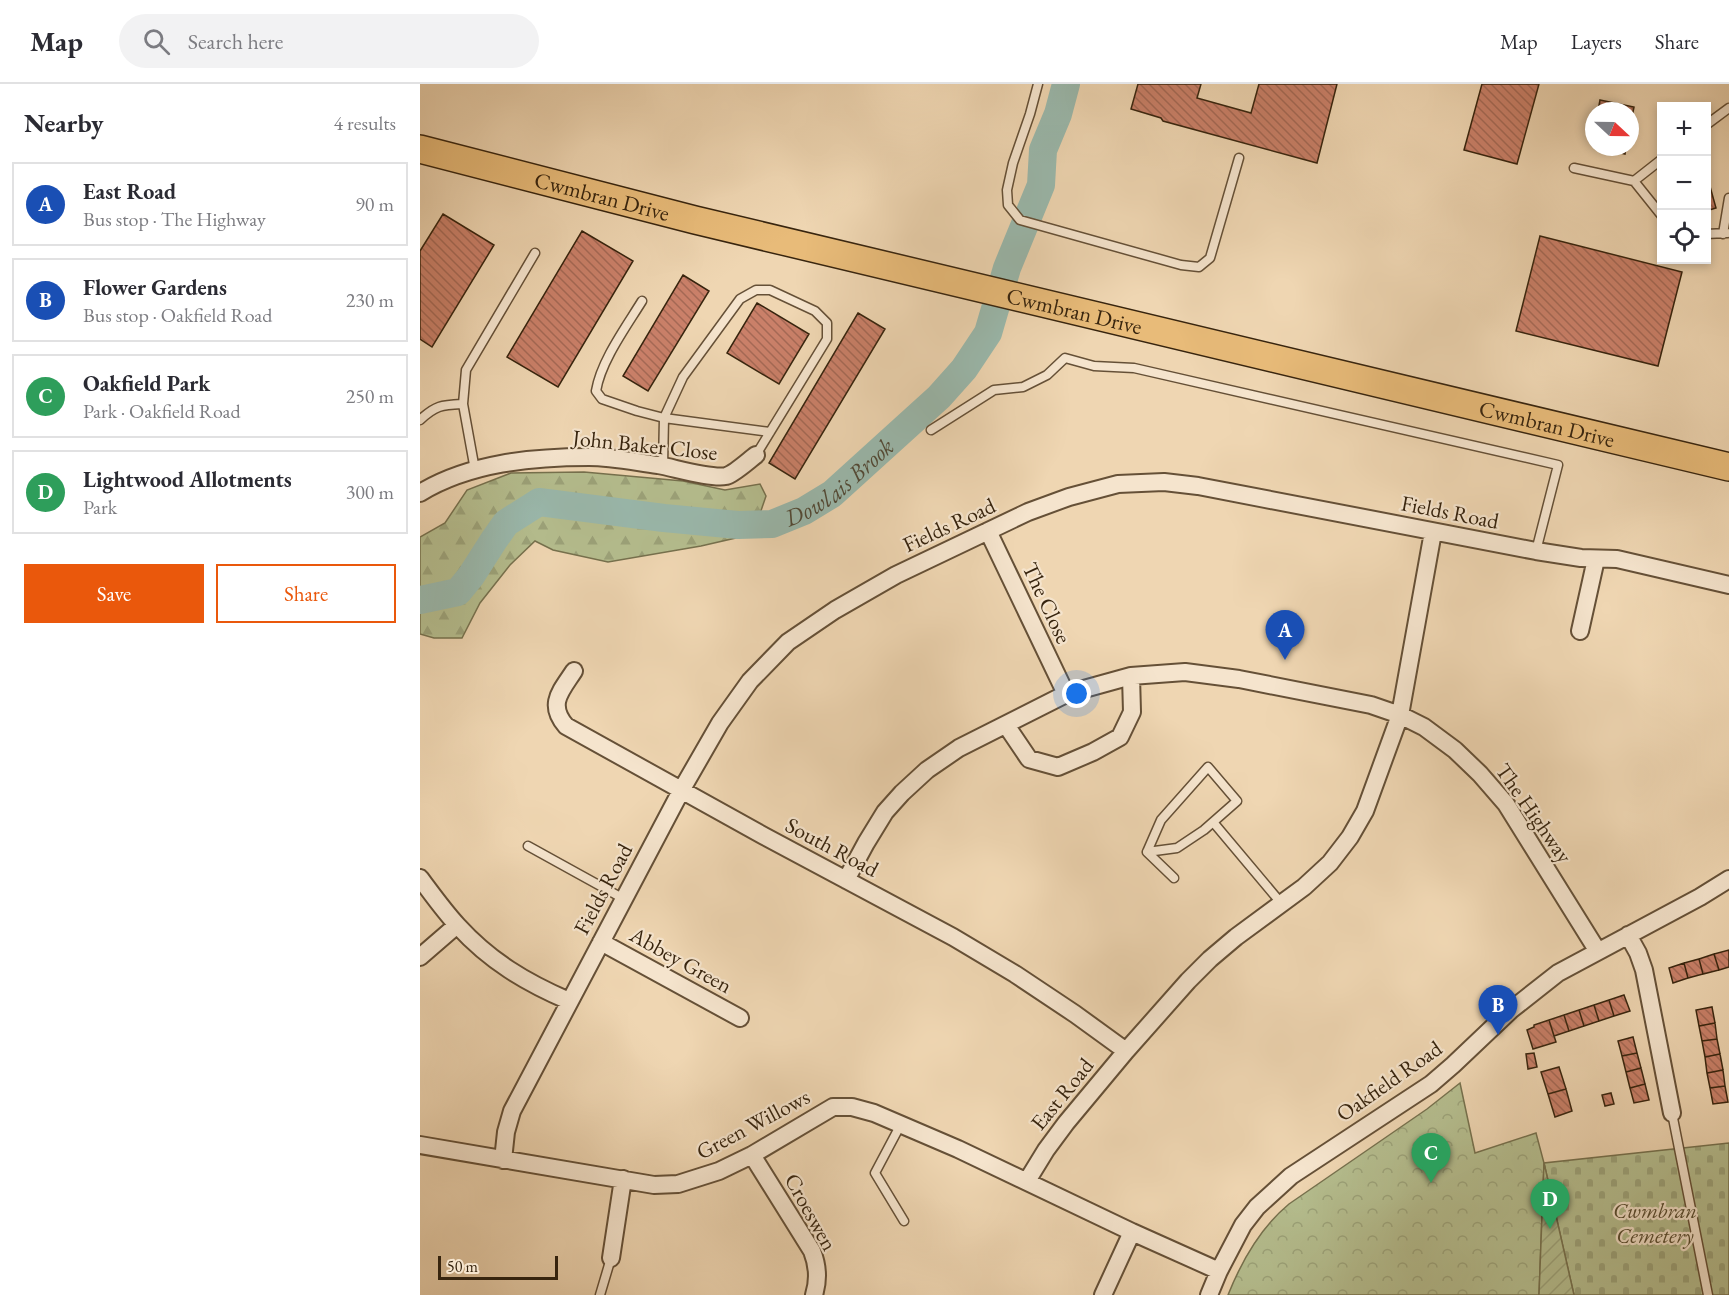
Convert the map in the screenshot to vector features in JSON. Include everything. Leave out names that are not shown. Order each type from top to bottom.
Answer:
[{"type":"main road","name":"Cwmbran Drive","points":[[420,149],[694,220],[1729,467]]},
{"type":"street","name":"John Baker Close","points":[[420,494],[435,484],[476,470],[539,459],[591,457],[727,476],[756,455]]},
{"type":"street","name":"Fields Road","points":[[503,1160],[506,1132],[512,1111],[682,789],[720,723],[750,681],[788,642],[835,610],[896,575],[1028,512],[1069,497],[1118,484],[1164,482],[1198,486],[1536,551],[1581,558],[1617,559],[1729,585]]},
{"type":"street","name":"The Close","points":[[988,531],[1066,694]]},
{"type":"street","name":"East Road","points":[[1027,1182],[1059,1132],[1126,1051],[1210,959],[1304,887],[1330,863],[1350,837],[1365,811],[1400,715],[1433,532]]},
{"type":"street","points":[[1580,631],[1596,559]]},
{"type":"street","name":"South Road","points":[[574,671],[558,695],[556,706],[558,717],[566,726],[953,938],[1015,974],[1126,1051]]},
{"type":"street","name":"The Highway","points":[[846,880],[885,812],[927,770],[951,753],[1066,694],[1131,676],[1185,672],[1239,679],[1371,705],[1400,715],[1424,727],[1455,750],[1506,804],[1597,950]]},
{"type":"street","points":[[1006,725],[1029,759],[1058,767],[1093,752],[1120,736],[1132,712],[1131,676]]},
{"type":"street","points":[[420,878],[457,925],[484,952],[504,968],[543,990],[569,1001]]},
{"type":"street","name":"Oakfield Road","points":[[1209,1295],[1244,1225],[1273,1191],[1310,1162],[1431,1084],[1510,1010],[1558,973],[1729,880]]},
{"type":"street","points":[[420,957],[457,925]]},
{"type":"street","points":[[1628,935],[1644,970],[1672,1113]]},
{"type":"street","name":"Abbey Green","points":[[601,942],[740,1018]]},
{"type":"street","name":"Green Willows","points":[[420,1145],[654,1185],[678,1184],[719,1171],[752,1155],[833,1107],[852,1107],[901,1124],[1132,1233],[1219,1271]]},
{"type":"street","name":"Croeswen","points":[[752,1155],[812,1251],[818,1271],[818,1282],[814,1295]]},
{"type":"street","points":[[611,1258],[623,1179]]},
{"type":"street","points":[[1103,1295],[1132,1233]]},
{"type":"lane","points":[[1038,84],[1013,163],[1007,190],[1008,205],[1020,220],[1181,265],[1199,267],[1210,258],[1239,158]]},
{"type":"lane","points":[[1711,122],[1729,108]]},
{"type":"lane","points":[[1634,181],[1657,163]]},
{"type":"lane","points":[[1574,168],[1634,181],[1657,210]]},
{"type":"lane","points":[[1711,234],[1726,233],[1729,198]]},
{"type":"lane","points":[[476,470],[463,404],[466,370],[535,253]]},
{"type":"lane","points":[[663,466],[664,418],[683,377],[740,299],[756,290],[770,291],[815,311],[827,323],[827,339],[756,455]]},
{"type":"lane","points":[[642,301],[598,379],[596,391],[602,399],[664,418],[770,432]]},
{"type":"lane","points":[[931,430],[994,390],[1023,387],[1047,375],[1065,358],[1094,366],[1134,368],[1558,465],[1536,551]]},
{"type":"lane","points":[[420,420],[441,405],[463,404]]},
{"type":"lane","points":[[1208,767],[1237,801],[1177,848],[1147,852],[1161,820],[1208,767]]},
{"type":"lane","points":[[1213,822],[1281,903]]},
{"type":"lane","points":[[528,846],[624,899]]},
{"type":"lane","points":[[1147,852],[1174,878]]},
{"type":"lane","points":[[1672,1113],[1708,1295]]},
{"type":"lane","points":[[901,1124],[875,1173],[904,1221]]},
{"type":"lane","points":[[600,1295],[611,1258]]},
{"type":"green space","points":[[584,472],[683,481],[725,490],[760,484],[766,496],[753,534],[701,546],[608,562],[553,550],[535,541],[510,565],[480,603],[462,638],[434,638],[420,634],[420,537],[445,523],[467,490],[511,473]]},
{"type":"green space","points":[[1460,1083],[1475,1153],[1536,1133],[1544,1163],[1539,1295],[1228,1295],[1253,1245],[1279,1213],[1427,1109]]},
{"type":"green space","name":"Cwmbran Cemetery","points":[[1729,1143],[1729,1295],[1574,1295],[1544,1163]]},
{"type":"green space","points":[[1544,1163],[1574,1295],[1539,1295]]},
{"type":"building","points":[[1138,84],[1201,84],[1197,98],[1251,113],[1259,84],[1337,84],[1317,163],[1163,121],[1161,118],[1131,109]]},
{"type":"building","points":[[1482,84],[1539,84],[1517,164],[1464,150]]},
{"type":"building","points":[[1711,190],[1716,208],[1711,210]]},
{"type":"building","points":[[443,214],[494,245],[432,347],[420,339],[420,251]]},
{"type":"building","points":[[582,231],[633,261],[558,387],[507,357]]},
{"type":"building","points":[[1540,236],[1682,272],[1658,366],[1516,331]]},
{"type":"building","points":[[683,275],[709,291],[648,391],[623,376]]},
{"type":"building","points":[[757,303],[809,334],[779,384],[727,353]]},
{"type":"building","points":[[858,313],[885,329],[795,479],[769,463]]},
{"type":"building","points":[[1729,950],[1729,967],[1719,970],[1714,954]]},
{"type":"building","points":[[1714,954],[1719,970],[1703,974],[1699,959]]},
{"type":"building","points":[[1699,959],[1703,974],[1688,978],[1684,963]]},
{"type":"building","points":[[1684,963],[1688,978],[1673,983],[1669,968]]},
{"type":"building","points":[[1624,995],[1630,1011],[1614,1016],[1609,1000]]},
{"type":"building","points":[[1609,1000],[1614,1016],[1599,1021],[1594,1005]]},
{"type":"building","points":[[1594,1005],[1599,1021],[1584,1026],[1579,1010]]},
{"type":"building","points":[[1712,1007],[1715,1023],[1699,1026],[1696,1010]]},
{"type":"building","points":[[1579,1010],[1584,1026],[1569,1031],[1564,1015]]},
{"type":"building","points":[[1564,1015],[1569,1031],[1554,1036],[1549,1020]]},
{"type":"building","points":[[1549,1020],[1556,1042],[1533,1049],[1527,1030]]},
{"type":"building","points":[[1715,1023],[1717,1039],[1702,1041],[1699,1026]]},
{"type":"building","points":[[1633,1037],[1637,1053],[1622,1056],[1618,1041]]},
{"type":"building","points":[[1717,1039],[1720,1054],[1705,1057],[1702,1041]]},
{"type":"building","points":[[1534,1053],[1537,1067],[1528,1069],[1526,1054]]},
{"type":"building","points":[[1637,1053],[1641,1068],[1626,1072],[1622,1056]]},
{"type":"building","points":[[1720,1054],[1723,1070],[1707,1073],[1705,1057]]},
{"type":"building","points":[[1559,1067],[1566,1089],[1548,1094],[1541,1072]]},
{"type":"building","points":[[1641,1068],[1645,1084],[1630,1088],[1626,1072]]},
{"type":"building","points":[[1723,1070],[1725,1086],[1710,1088],[1707,1073]]},
{"type":"building","points":[[1645,1084],[1649,1100],[1634,1103],[1630,1088]]},
{"type":"building","points":[[1725,1086],[1728,1102],[1713,1104],[1710,1088]]},
{"type":"building","points":[[1566,1089],[1572,1111],[1555,1117],[1548,1094]]},
{"type":"building","points":[[1611,1093],[1614,1104],[1605,1106],[1602,1095]]},
{"type":"waterway","name":"Dowlais Brook","points":[[420,600],[458,592],[506,523],[539,502],[738,525],[772,524],[804,511],[832,494],[939,397],[964,369],[988,333],[1007,268],[1041,185],[1043,150],[1058,114],[1066,84]]},
{"type":"place","name":"East Road","points":[[1285,660]]},
{"type":"place","name":"Flower Gardens","points":[[1498,1035]]},
{"type":"place","name":"Oakfield Park","points":[[1431,1183]]},
{"type":"place","name":"Lightwood Allotments","points":[[1550,1229]]}]
